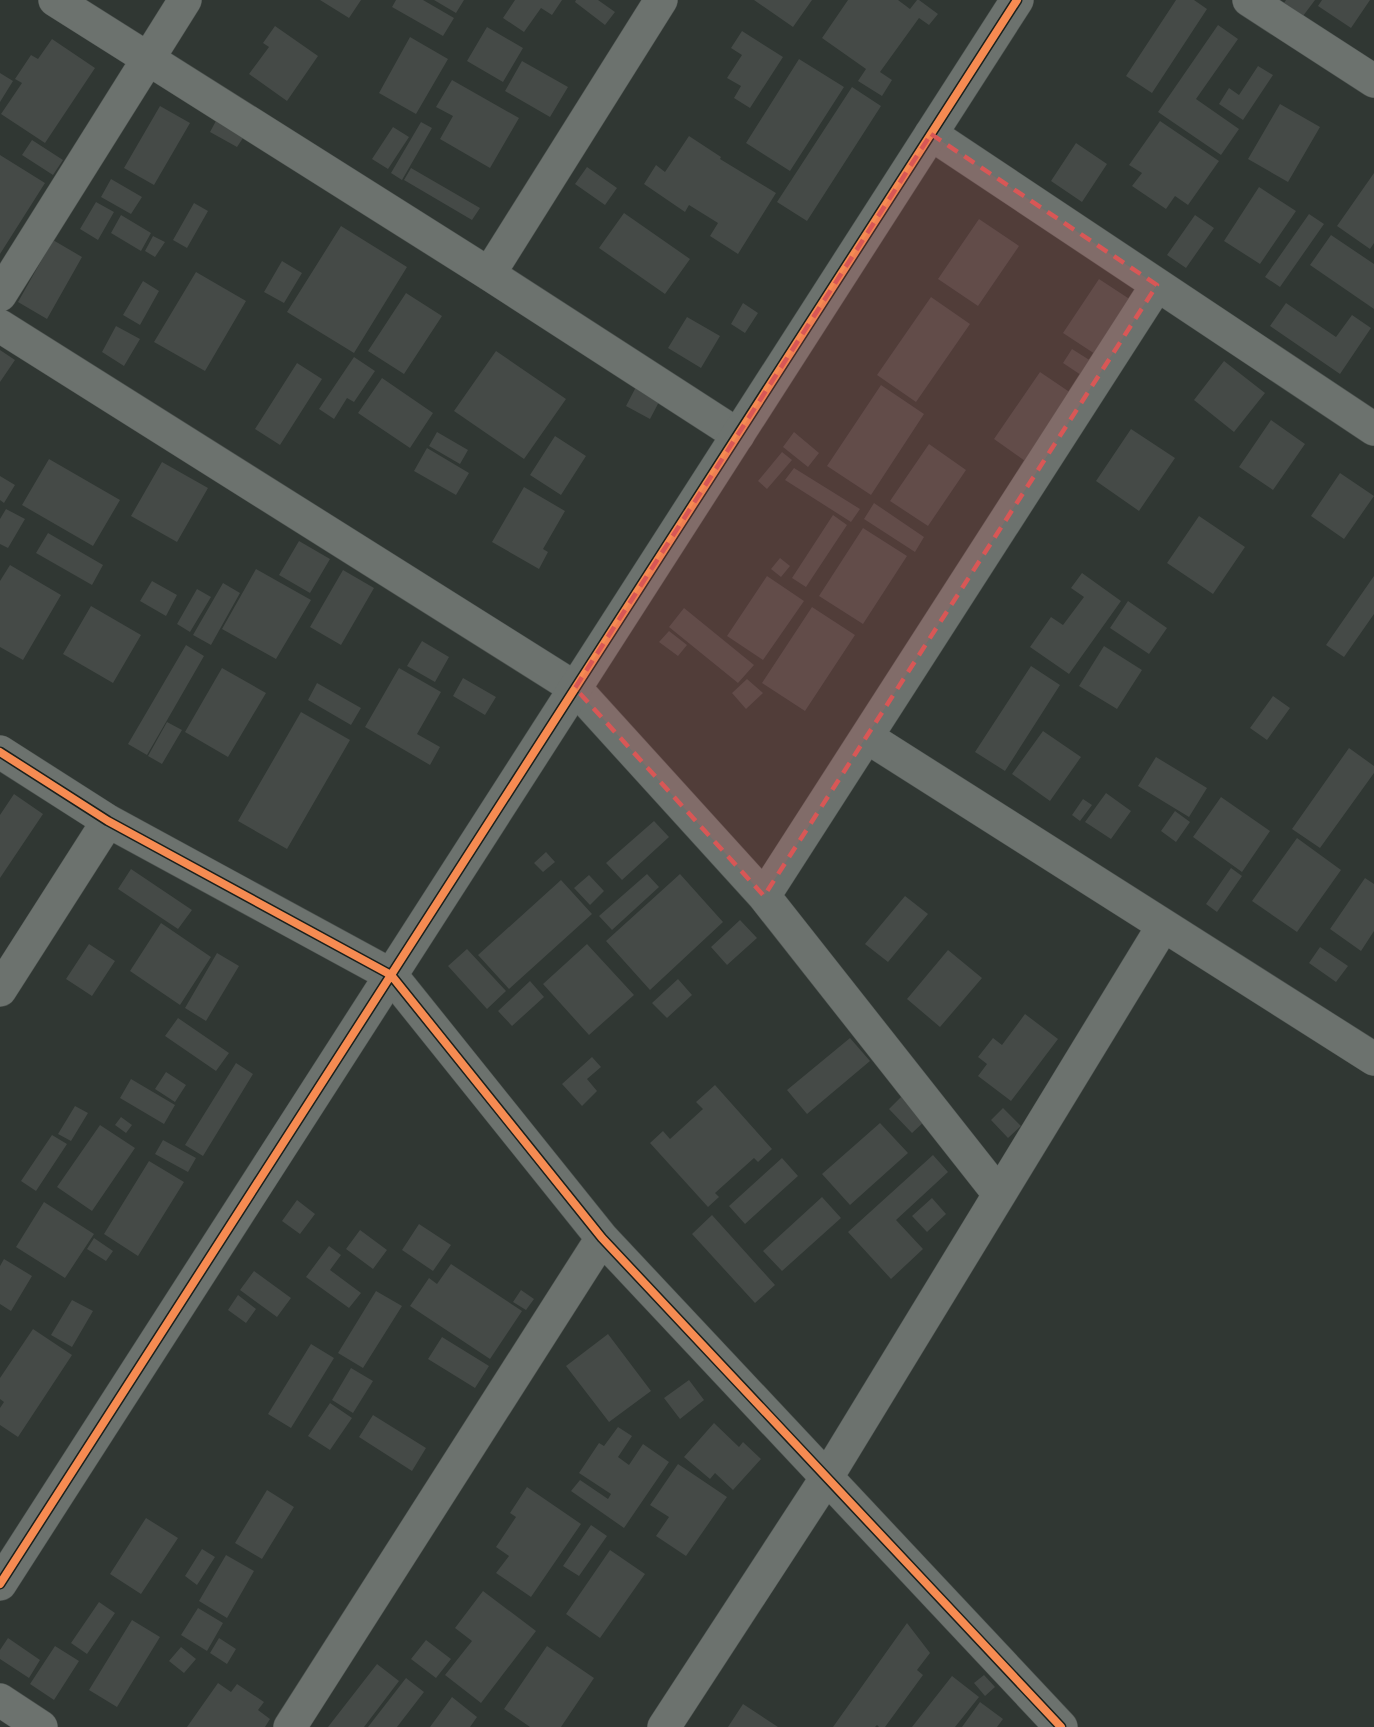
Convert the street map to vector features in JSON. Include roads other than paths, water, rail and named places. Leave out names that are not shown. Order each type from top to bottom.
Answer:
[{"type":"street","points":[[55,0],[489,274],[738,435]]},
{"type":"street","points":[[0,295],[185,0]]},
{"type":"street","points":[[489,274],[661,0]]},
{"type":"street","points":[[0,1584],[1017,0]]},
{"type":"street","points":[[1249,0],[1374,81]]},
{"type":"street","points":[[931,134],[1374,429]]},
{"type":"street","points":[[764,896],[1157,285]]},
{"type":"street","points":[[0,326],[575,688],[764,896],[999,1194]]},
{"type":"street","points":[[867,737],[1374,1059]]},
{"type":"street","points":[[0,752],[108,821],[391,975],[602,1238],[1061,1727]]},
{"type":"street","points":[[0,990],[108,821]]},
{"type":"street","points":[[664,1727],[826,1477],[1163,926]]},
{"type":"street","points":[[290,1727],[602,1238]]},
{"type":"street","points":[[0,1700],[41,1727]]}]
